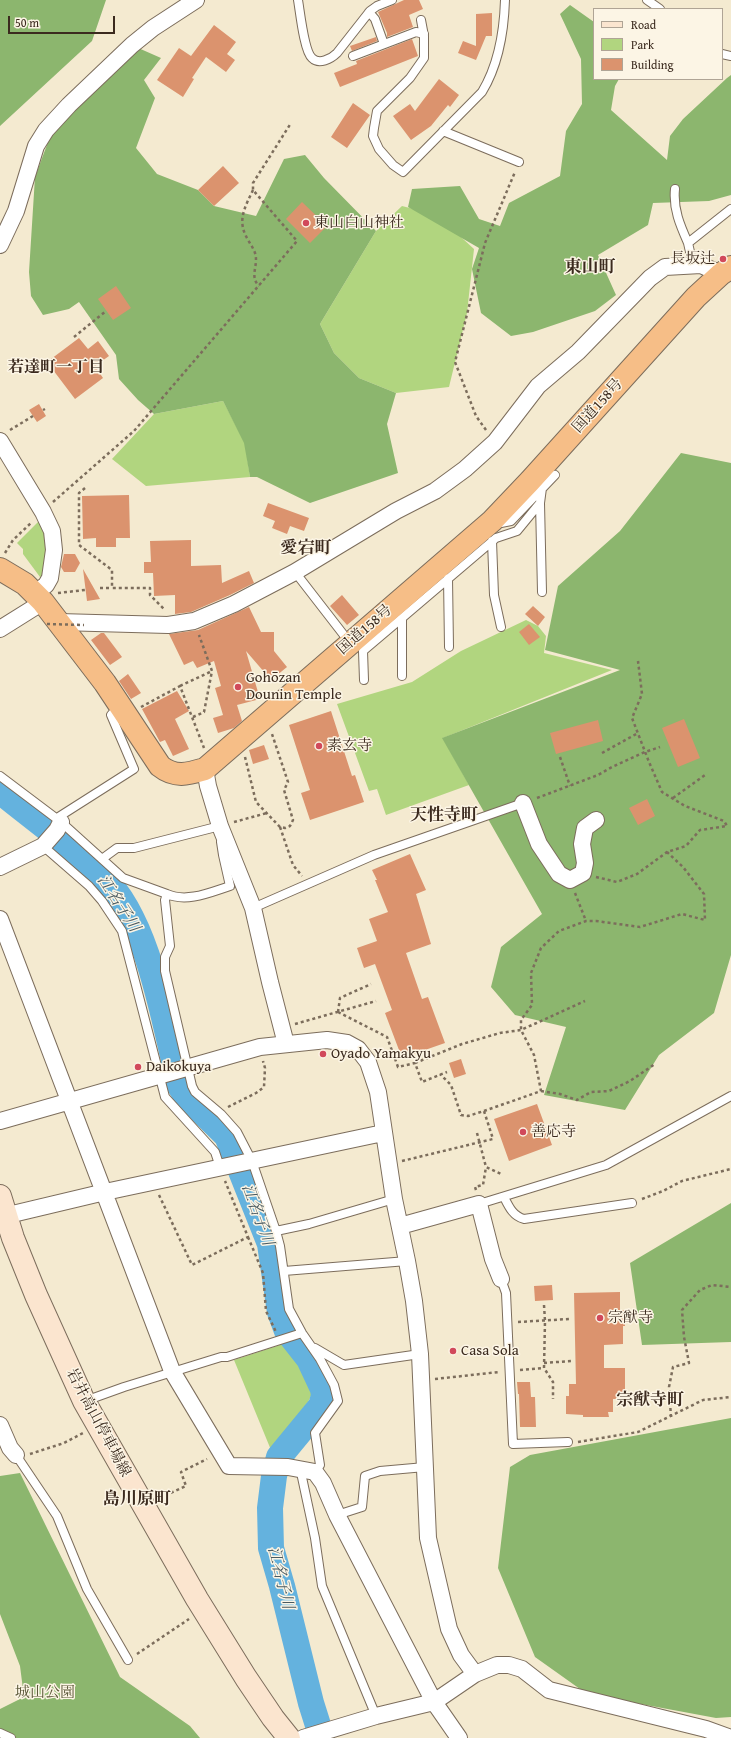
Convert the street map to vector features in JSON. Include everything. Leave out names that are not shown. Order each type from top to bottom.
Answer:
[{"type":"highway","name":"国道158号","points":[[0,570],[25,584],[39,597],[53,623],[123,710],[160,766],[167,772],[176,774],[185,774],[207,767],[350,643],[492,531],[530,481],[696,297],[726,270]]},
{"type":"main road","name":"岩井高山停車場線","points":[[2,1210],[36,1295],[84,1401],[97,1426],[204,1609],[273,1718],[289,1738]]},
{"type":"street","points":[[0,246],[16,211],[36,146],[46,130],[69,105],[132,45],[153,28],[196,0]]},
{"type":"street","points":[[53,623],[168,625],[194,621],[234,604],[295,572],[396,511],[435,491],[465,469],[495,442],[538,386],[578,352],[650,278],[665,267],[701,265],[726,270]]},
{"type":"street","points":[[0,441],[43,512],[52,531],[54,550],[50,578],[39,597],[0,629]]},
{"type":"street","points":[[207,767],[208,786],[220,826],[253,908],[284,1036]]},
{"type":"street","points":[[523,803],[539,844],[559,874],[577,876],[585,863],[582,844],[585,828],[596,820]]},
{"type":"street","points":[[0,867],[53,832]]},
{"type":"street","points":[[0,919],[172,1371],[228,1466],[263,1466],[301,1469],[323,1483],[337,1515],[434,1702],[460,1738]]},
{"type":"street","points":[[0,1121],[260,1047],[284,1036],[346,1043],[358,1049],[368,1062],[378,1092],[394,1199],[407,1261],[420,1354],[428,1538],[449,1629],[461,1656],[475,1674]]},
{"type":"street","points":[[2,1210],[104,1192],[383,1133]]},
{"type":"street","points":[[400,1226],[479,1204],[493,1259],[501,1278]]},
{"type":"street","points":[[0,1425],[10,1448],[16,1455]]},
{"type":"street","points":[[308,1737],[376,1716],[434,1702],[475,1674],[497,1666],[509,1665],[516,1666],[550,1690],[706,1729],[731,1738]]},
{"type":"lane","points":[[298,0],[303,31],[309,54],[316,60],[326,60],[337,53],[369,12],[377,6],[392,0]]},
{"type":"lane","points":[[421,20],[424,34],[424,58],[410,78],[377,111],[373,136],[379,149],[393,165],[403,172],[482,92],[490,79],[495,66],[502,36],[505,0]]},
{"type":"lane","points":[[647,0],[659,8]]},
{"type":"lane","points":[[369,12],[375,19],[384,44]]},
{"type":"lane","points":[[353,56],[416,32],[424,34]]},
{"type":"lane","points":[[443,130],[519,162]]},
{"type":"lane","points":[[675,189],[674,198],[678,220],[688,243],[693,265]]},
{"type":"lane","points":[[688,243],[731,209]]},
{"type":"lane","points":[[364,680],[363,651],[448,578],[496,525],[511,522],[555,475]]},
{"type":"lane","points":[[542,488],[540,504],[542,592]]},
{"type":"lane","points":[[492,531],[496,538],[517,530],[540,504]]},
{"type":"lane","points":[[492,531],[494,595],[501,627]]},
{"type":"lane","points":[[295,572],[350,643]]},
{"type":"lane","points":[[448,578],[449,647]]},
{"type":"lane","points":[[402,618],[402,676]]},
{"type":"lane","points":[[53,832],[134,769],[112,715],[123,710]]},
{"type":"lane","points":[[0,776],[53,832],[89,886],[102,901],[122,931],[162,1076],[165,1097],[215,1152],[224,1167]]},
{"type":"lane","points":[[253,908],[374,855],[523,803]]},
{"type":"lane","points":[[53,832],[102,859],[123,878],[176,898],[191,897],[230,886],[223,856],[220,826],[134,848],[117,848],[102,859]]},
{"type":"lane","points":[[168,894],[165,900],[170,946],[165,957],[165,971],[185,1069],[195,1092],[218,1112],[237,1132],[250,1161],[276,1231],[284,1271],[289,1309],[292,1318],[299,1327],[298,1334]]},
{"type":"lane","points":[[479,1204],[606,1165],[731,1096]]},
{"type":"lane","points":[[504,1197],[509,1208],[515,1214],[524,1219],[632,1203]]},
{"type":"lane","points":[[276,1231],[309,1224],[394,1199]]},
{"type":"lane","points":[[284,1271],[407,1261]]},
{"type":"lane","points":[[501,1278],[506,1293],[513,1444],[568,1442]]},
{"type":"lane","points":[[84,1401],[172,1371],[221,1357],[227,1357],[298,1334]]},
{"type":"lane","points":[[298,1334],[312,1346],[344,1365],[420,1354]]},
{"type":"lane","points":[[312,1346],[334,1385],[338,1400],[315,1433],[320,1465],[301,1469],[315,1538],[322,1586],[376,1716]]},
{"type":"lane","points":[[16,1455],[57,1516],[87,1589],[128,1660]]},
{"type":"lane","points":[[337,1515],[362,1507],[365,1476],[380,1471],[425,1467]]},
{"type":"lane","points":[[0,1733],[11,1738]]},
{"type":"path","points":[[259,286],[255,282],[254,276],[256,262],[255,253],[242,225],[242,213],[253,190],[253,183],[291,123]]},
{"type":"path","points":[[495,442],[476,416],[455,362],[485,243],[519,162]]},
{"type":"path","points":[[13,540],[134,431],[297,241],[253,190]]},
{"type":"path","points":[[74,337],[106,311]]},
{"type":"path","points":[[13,428],[33,416]]},
{"type":"path","points":[[86,488],[79,492],[79,545],[112,570],[112,588]]},
{"type":"path","points":[[100,588],[150,588],[150,595],[168,613],[168,625]]},
{"type":"path","points":[[39,597],[86,590]]},
{"type":"path","points":[[193,717],[204,712],[212,671],[194,621]]},
{"type":"path","points":[[53,623],[84,625]]},
{"type":"path","points":[[586,922],[577,876],[617,882],[637,874],[667,852],[686,846],[700,830],[727,826],[724,821],[685,806],[662,792],[632,718],[642,694],[638,661]]},
{"type":"path","points":[[123,710],[212,671]]},
{"type":"path","points":[[180,686],[193,717],[207,767]]},
{"type":"path","points":[[272,733],[288,782],[284,790],[293,820],[290,826],[285,828],[280,827]]},
{"type":"path","points":[[602,753],[638,734]]},
{"type":"path","points":[[240,739],[256,802],[280,827],[293,865],[298,870],[307,885]]},
{"type":"path","points":[[543,795],[598,775],[645,752],[660,748]]},
{"type":"path","points":[[560,758],[570,786]]},
{"type":"path","points":[[673,798],[705,775]]},
{"type":"path","points":[[220,826],[267,814]]},
{"type":"path","points":[[541,1091],[534,1055],[521,1030],[521,1020],[532,1005],[531,974],[541,948],[559,932],[596,920],[640,927],[682,914],[705,920],[704,894],[684,867],[667,852]]},
{"type":"path","points":[[338,1012],[340,998],[371,984]]},
{"type":"path","points":[[338,1012],[387,1037],[398,1067],[415,1063],[462,1044],[500,1033],[521,1030],[586,1000]]},
{"type":"path","points":[[284,1036],[338,1012],[376,1002]]},
{"type":"path","points":[[218,1112],[256,1093],[264,1087],[265,1068],[260,1047]]},
{"type":"path","points":[[415,1063],[422,1082],[447,1072]]},
{"type":"path","points":[[440,1074],[451,1085],[461,1115],[468,1116],[541,1091],[560,1094],[577,1100],[591,1092],[609,1091],[630,1081],[655,1064]]},
{"type":"path","points":[[388,1164],[436,1154],[493,1139],[484,1111]]},
{"type":"path","points":[[477,1134],[486,1167],[483,1185]]},
{"type":"path","points":[[224,1167],[248,1238],[263,1273],[266,1311],[280,1340]]},
{"type":"path","points":[[486,1167],[501,1174]]},
{"type":"path","points":[[632,1203],[663,1191],[682,1181],[731,1169]]},
{"type":"path","points":[[159,1180],[159,1194],[192,1265],[248,1238]]},
{"type":"path","points":[[671,1417],[669,1387],[673,1367],[688,1363],[682,1310],[700,1290],[712,1285],[731,1287]]},
{"type":"path","points":[[544,1305],[544,1368],[553,1382],[553,1399]]},
{"type":"path","points":[[507,1323],[569,1319]]},
{"type":"path","points":[[544,1363],[571,1361]]},
{"type":"path","points":[[530,1369],[544,1368]]},
{"type":"path","points":[[421,1381],[509,1371]]},
{"type":"path","points":[[581,1442],[638,1432],[703,1400],[731,1397]]},
{"type":"path","points":[[34,1452],[64,1443],[97,1426]]},
{"type":"path","points":[[143,1505],[186,1486],[181,1472],[220,1452]]},
{"type":"path","points":[[128,1660],[204,1609]]},
{"type":"green space","points":[[0,0],[106,0],[92,41],[0,126]]},
{"type":"green space","points":[[570,5],[593,21],[593,80],[618,80],[615,86],[611,110],[667,160],[670,136],[683,119],[731,75],[731,195],[709,201],[653,203],[648,225],[598,255],[616,295],[595,311],[533,332],[511,336],[481,313],[472,269],[479,248],[408,207],[412,189],[460,186],[479,219],[500,226],[509,203],[560,176],[566,131],[582,104],[581,59],[560,14]]},
{"type":"green space","points":[[136,47],[161,58],[144,80],[155,98],[136,148],[157,174],[198,190],[214,206],[256,216],[284,159],[305,155],[324,178],[376,231],[320,324],[334,353],[359,378],[396,393],[387,424],[398,473],[310,503],[257,477],[250,477],[244,443],[223,401],[154,414],[138,400],[119,379],[116,355],[79,302],[69,309],[43,315],[31,296],[29,272],[35,177],[51,134]]},
{"type":"green space","points":[[402,206],[437,215],[474,249],[467,313],[449,387],[396,393],[359,378],[334,353],[320,324],[376,231]]},
{"type":"green space","points":[[223,401],[245,443],[250,477],[146,486],[112,459],[154,414]]},
{"type":"green space","points":[[681,453],[731,463],[731,955],[714,1013],[659,1055],[625,1110],[544,1095],[566,1027],[515,1015],[491,987],[501,947],[542,914],[442,738],[620,670],[545,650],[558,586],[620,531]]},
{"type":"green space","points":[[41,519],[47,536],[45,574],[40,577],[23,554],[23,549],[17,543]]},
{"type":"green space","points":[[526,620],[538,626],[546,636],[544,653],[612,670],[443,738],[469,785],[386,815],[377,789],[369,791],[337,704],[412,682],[461,651]]},
{"type":"green space","points":[[731,1203],[731,1342],[642,1345],[630,1263]]},
{"type":"green space","points":[[286,1343],[308,1372],[313,1392],[308,1402],[271,1450],[234,1360]]},
{"type":"green space","points":[[731,1418],[731,1717],[716,1718],[587,1694],[535,1657],[498,1568],[510,1467],[530,1455]]},
{"type":"green space","name":"城山公園","points":[[20,1473],[120,1677],[190,1726],[200,1738],[0,1738],[0,1709],[24,1697],[20,1666],[0,1614],[0,1476]]},
{"type":"building","points":[[404,0],[419,0],[423,9],[409,15],[413,27],[387,37],[387,33],[378,12]]},
{"type":"building","points":[[492,13],[492,36],[486,36],[476,60],[458,53],[463,41],[476,46],[476,14]]},
{"type":"building","points":[[214,25],[236,42],[227,54],[235,60],[226,72],[206,57],[192,78],[194,79],[183,97],[157,80],[179,48],[191,56]]},
{"type":"building","points":[[376,37],[377,41],[352,51],[350,46]]},
{"type":"building","points":[[412,39],[418,56],[340,87],[334,73],[357,64],[356,61]]},
{"type":"building","points":[[439,79],[459,95],[450,107],[448,105],[431,126],[411,140],[393,116],[410,104],[415,111]]},
{"type":"building","points":[[353,103],[370,115],[347,148],[331,137]]},
{"type":"building","points":[[223,166],[239,183],[214,206],[198,190]]},
{"type":"building","name":"東山白山神社","points":[[302,202],[327,226],[310,243],[286,219]]},
{"type":"building","points":[[116,286],[131,308],[113,320],[98,299]]},
{"type":"building","points":[[79,338],[88,349],[98,341],[109,356],[95,366],[103,378],[75,399],[47,362]]},
{"type":"building","points":[[39,404],[46,416],[37,422],[29,410]]},
{"type":"building","points":[[129,495],[130,538],[116,538],[116,547],[96,547],[96,538],[83,539],[82,496]]},
{"type":"building","points":[[268,503],[309,518],[304,531],[290,526],[287,534],[272,528],[275,521],[263,516]]},
{"type":"building","points":[[191,540],[191,566],[221,565],[222,583],[249,571],[254,583],[191,612],[175,614],[175,595],[154,596],[153,573],[144,573],[144,562],[151,562],[150,541]]},
{"type":"building","points":[[64,554],[75,554],[80,563],[75,572],[64,572],[61,567]]},
{"type":"building","points":[[83,569],[100,599],[87,601]]},
{"type":"building","points":[[342,595],[359,615],[347,625],[330,606]]},
{"type":"building","points":[[533,606],[545,617],[538,626],[525,614]]},
{"type":"building","points":[[249,607],[261,632],[274,632],[274,651],[287,667],[271,680],[246,651],[260,699],[237,705],[242,721],[234,728],[218,733],[213,718],[223,715],[215,688],[221,686],[214,661],[197,668],[193,661],[184,665],[169,634],[198,630]]},
{"type":"building","points":[[529,624],[540,637],[529,645],[519,632]]},
{"type":"building","points":[[101,633],[104,633],[122,657],[110,665],[91,640]]},
{"type":"building","points":[[128,674],[141,693],[131,699],[119,681]]},
{"type":"building","points":[[177,691],[189,711],[175,719],[189,749],[173,756],[165,740],[160,742],[142,709]]},
{"type":"building","name":"素玄寺","points":[[331,711],[352,776],[355,775],[364,802],[310,820],[301,793],[310,790],[289,725]]},
{"type":"building","points":[[684,719],[700,758],[678,767],[662,728]]},
{"type":"building","points":[[598,720],[603,741],[556,754],[550,733]]},
{"type":"building","points":[[264,745],[269,759],[253,764],[249,750]]},
{"type":"building","points":[[647,799],[655,816],[638,825],[629,808]]},
{"type":"building","points":[[410,854],[426,890],[416,894],[431,944],[406,953],[422,999],[428,997],[445,1043],[402,1058],[385,1013],[392,1010],[375,964],[364,968],[357,948],[377,941],[369,919],[388,912],[372,870]]},
{"type":"building","points":[[461,1059],[466,1074],[454,1078],[449,1063]]},
{"type":"building","name":"善応寺","points":[[537,1104],[552,1145],[509,1161],[494,1119]]},
{"type":"building","points":[[552,1285],[553,1300],[535,1301],[534,1286]]},
{"type":"building","points":[[620,1292],[620,1310],[625,1310],[623,1344],[604,1345],[604,1368],[625,1368],[625,1399],[613,1399],[613,1412],[608,1412],[609,1417],[583,1417],[583,1415],[566,1414],[566,1396],[569,1396],[569,1384],[576,1384],[574,1293]]},
{"type":"building","points":[[517,1382],[530,1382],[531,1397],[535,1397],[536,1427],[520,1427]]},
{"type":"waterway","name":"江名子川","points":[[0,791],[66,844],[103,877],[119,897],[133,920],[153,975],[180,1086],[187,1097],[227,1136],[270,1244],[280,1312],[287,1331],[309,1359],[323,1389],[324,1396],[321,1406],[279,1457],[274,1476],[270,1508],[271,1548],[311,1703],[322,1738]]},
{"type":"place","name":"東山白山神社","points":[[306,223]]},
{"type":"place","name":"長坂辻","points":[[723,259]]},
{"type":"place","name":"Gohōzan Dounin Temple","points":[[238,687]]},
{"type":"place","name":"素玄寺","points":[[319,746]]},
{"type":"place","name":"Oyado Yamakyu","points":[[323,1054]]},
{"type":"place","name":"Daikokuya","points":[[138,1067]]},
{"type":"place","name":"善応寺","points":[[523,1132]]},
{"type":"place","name":"宗猷寺","points":[[600,1318]]},
{"type":"place","name":"Casa Sola","points":[[453,1351]]},
{"type":"district","name":"東山町","points":[[590,268]]},
{"type":"district","name":"若達町一丁目","points":[[56,368]]},
{"type":"district","name":"愛宕町","points":[[306,549]]},
{"type":"district","name":"天性寺町","points":[[444,816]]},
{"type":"district","name":"宗猷寺町","points":[[650,1401]]},
{"type":"district","name":"島川原町","points":[[137,1500]]}]
